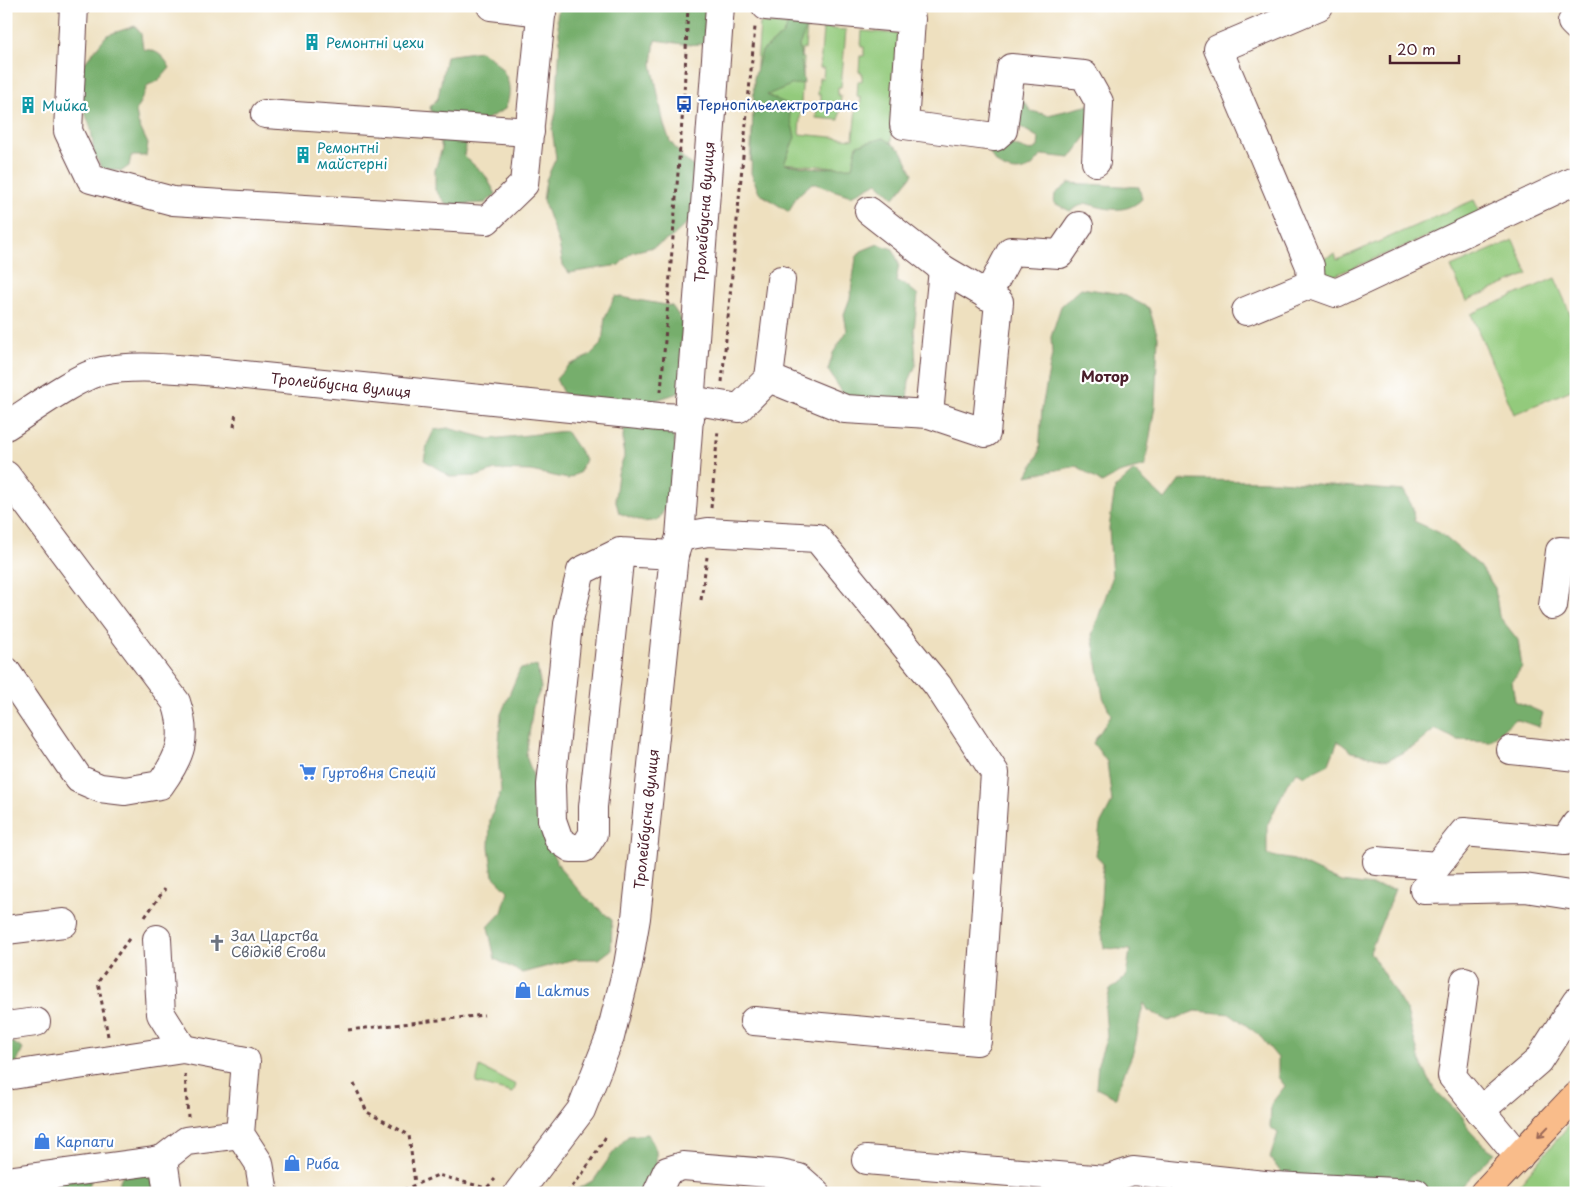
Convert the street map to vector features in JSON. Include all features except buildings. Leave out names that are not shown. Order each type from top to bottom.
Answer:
[{"type":"highway","points":[[1484,1193],[1576,1096]]},
{"type":"street","points":[[74,6],[68,131],[92,179],[173,201],[487,220],[524,184],[542,9],[491,6]]},
{"type":"street","name":"Тролейбусна вулиця","points":[[507,1186],[581,1110],[610,1037],[628,964],[636,918],[677,546],[690,409],[720,6]]},
{"type":"street","points":[[1311,284],[1310,266],[1218,49],[1320,6]]},
{"type":"street","points":[[760,13],[911,19],[904,125],[995,137],[1004,130],[1011,68],[1084,75],[1099,102],[1096,162]]},
{"type":"street","points":[[265,114],[530,132]]},
{"type":"street","points":[[1246,311],[1311,284],[1336,293],[1576,180]]},
{"type":"street","points":[[769,378],[845,409],[929,414],[986,432],[999,302],[943,269],[869,211]]},
{"type":"street","points":[[987,296],[1011,251],[1060,254],[1079,226]]},
{"type":"street","points":[[929,414],[943,269]]},
{"type":"street","points":[[690,409],[719,406],[739,408],[769,378],[782,280]]},
{"type":"street","name":"Тролейбусна вулиця","points":[[6,426],[79,381],[101,371],[135,367],[205,371],[659,417],[690,409]]},
{"type":"street","points":[[6,475],[176,702],[182,720],[182,746],[174,766],[160,785],[125,791],[100,788],[79,779],[6,671]]},
{"type":"street","points":[[620,552],[593,807],[593,834],[584,848],[571,848],[559,840],[552,820],[553,767],[568,624],[581,571],[620,552],[677,546],[708,532],[817,538],[938,686],[995,774],[977,1041],[754,1021]]},
{"type":"street","points":[[1553,606],[1560,551],[1576,552]]},
{"type":"street","points":[[1511,750],[1576,757]]},
{"type":"street","points":[[1377,861],[1437,866],[1464,832],[1572,837]]},
{"type":"street","points":[[1424,890],[1525,888],[1576,896]]},
{"type":"street","points":[[6,930],[64,922]]},
{"type":"street","points":[[144,931],[161,1014],[183,1049]]},
{"type":"street","points":[[1465,981],[1452,1076],[1519,1157]]},
{"type":"street","points":[[1480,1110],[1538,1061],[1576,1002]]},
{"type":"street","points":[[6,1026],[36,1022]]},
{"type":"street","points":[[6,1076],[183,1049],[246,1061],[240,1134],[259,1163],[264,1193]]},
{"type":"street","points":[[16,1184],[163,1159],[190,1140],[240,1134]]},
{"type":"street","points":[[163,1159],[168,1193]]},
{"type":"street","points":[[866,1160],[1105,1180],[1133,1171],[1315,1190],[1416,1193]]},
{"type":"street","points":[[657,1193],[668,1171],[683,1166],[780,1174],[799,1178],[816,1193]]},
{"type":"path","points":[[659,417],[684,95],[688,6]]},
{"type":"path","points":[[701,600],[760,13]]},
{"type":"path","points":[[234,427],[236,412]]},
{"type":"path","points":[[113,1060],[98,982],[144,931],[165,889]]},
{"type":"path","points":[[348,1030],[484,1015]]},
{"type":"path","points":[[183,1049],[190,1140]]},
{"type":"path","points":[[354,1084],[367,1112],[409,1135],[415,1184]]},
{"type":"path","points":[[567,1193],[583,1173],[607,1135]]},
{"type":"path","points":[[396,1193],[438,1175],[486,1188],[507,1186]]},
{"type":"path","points":[[482,1193],[486,1188]]},
{"type":"green space","points":[[559,6],[715,6],[707,43],[687,44],[655,40],[652,64],[664,125],[670,141],[683,158],[696,169],[696,215],[672,237],[654,247],[632,252],[619,265],[569,273],[563,265],[559,244],[543,200],[546,180],[556,158],[552,129],[556,112],[560,41],[557,18]]},
{"type":"green space","points":[[760,23],[807,27],[805,49],[802,49],[801,57],[804,58],[799,134],[853,139],[856,108],[860,108],[861,98],[857,97],[858,81],[862,81],[862,72],[859,72],[860,56],[864,56],[864,47],[861,47],[862,31],[899,34],[889,171],[750,161]]},
{"type":"green space","points":[[788,24],[807,28],[799,45],[804,83],[791,85],[767,95],[787,104],[795,137],[784,164],[816,168],[852,167],[857,145],[884,138],[902,151],[913,174],[894,198],[877,182],[851,196],[812,183],[796,197],[789,212],[759,193],[751,173],[754,78],[762,51],[782,35]]},
{"type":"green space","points":[[135,26],[141,34],[143,49],[160,54],[170,68],[158,81],[148,85],[136,111],[138,123],[148,144],[146,156],[131,156],[129,166],[122,171],[102,168],[94,154],[91,129],[83,107],[82,66],[107,35]]},
{"type":"green space","points":[[823,28],[846,30],[841,87],[838,87],[838,95],[841,96],[839,120],[816,118],[817,104],[821,104],[821,95],[818,95],[819,78],[823,78],[824,68],[820,68]]},
{"type":"green space","points":[[480,51],[495,61],[505,75],[508,82],[508,100],[505,109],[468,130],[464,156],[485,175],[496,194],[485,203],[447,205],[435,190],[435,170],[442,148],[430,107],[438,98],[446,56]]},
{"type":"green space","points":[[1016,92],[1031,111],[1048,115],[1090,105],[1091,130],[1070,158],[1042,155],[1031,167],[1018,171],[1005,168],[995,161],[989,149],[1004,142],[1030,151],[1038,147],[1039,138],[1007,119]]},
{"type":"green space","points":[[1069,183],[1139,187],[1142,199],[1136,204],[1122,209],[1108,209],[1085,203],[1070,211],[1054,203],[1055,194]]},
{"type":"green space","points":[[1474,200],[1481,214],[1326,279],[1318,261],[1335,254],[1337,260]]},
{"type":"green space","points":[[1513,240],[1528,274],[1466,301],[1451,267]]},
{"type":"green space","points":[[878,244],[893,249],[899,264],[896,282],[905,284],[918,295],[914,329],[916,365],[909,381],[907,399],[848,401],[828,370],[833,353],[847,331],[844,314],[850,298],[856,258],[861,251]]},
{"type":"green space","points":[[1555,278],[1576,327],[1576,388],[1514,414],[1471,314]]},
{"type":"green space","points":[[1081,288],[1122,294],[1149,308],[1158,337],[1155,406],[1145,466],[1119,473],[1102,483],[1077,466],[1027,476],[1039,453],[1042,408],[1052,354],[1051,337],[1061,306]]},
{"type":"green space","points":[[615,296],[672,306],[683,322],[681,392],[647,403],[564,395],[556,379],[569,365],[589,356],[602,343],[605,317]]},
{"type":"green space","points":[[625,421],[671,428],[676,448],[671,499],[658,520],[643,522],[619,513],[615,498],[618,474],[624,457],[623,436]]},
{"type":"green space","points":[[448,428],[490,439],[566,431],[585,459],[580,472],[568,479],[531,471],[495,470],[478,476],[451,477],[424,460],[427,445],[434,430]]},
{"type":"green space","points":[[1134,471],[1165,500],[1180,480],[1278,481],[1404,491],[1413,508],[1414,521],[1440,533],[1480,566],[1495,588],[1499,616],[1518,640],[1522,667],[1512,681],[1515,701],[1543,713],[1539,727],[1515,719],[1490,741],[1457,740],[1435,729],[1415,746],[1388,760],[1352,752],[1338,741],[1329,764],[1305,776],[1297,772],[1287,784],[1267,826],[1267,855],[1294,860],[1341,882],[1395,889],[1370,952],[1407,1012],[1420,1061],[1434,1089],[1462,1116],[1470,1131],[1483,1145],[1495,1153],[1461,1187],[1459,1193],[1338,1193],[1287,1180],[1270,1158],[1278,1133],[1270,1127],[1271,1104],[1285,1086],[1278,1077],[1278,1058],[1259,1035],[1231,1014],[1195,1011],[1169,1021],[1148,1010],[1144,1003],[1134,1049],[1119,1085],[1116,1098],[1096,1088],[1098,1063],[1107,1037],[1105,1009],[1110,990],[1126,977],[1130,950],[1104,948],[1100,920],[1103,864],[1096,855],[1100,825],[1112,802],[1107,762],[1093,743],[1111,715],[1103,697],[1092,635],[1112,578],[1109,528],[1115,488]]},
{"type":"green space","points":[[537,666],[541,688],[533,707],[526,756],[547,814],[544,839],[562,871],[583,895],[612,920],[611,950],[599,959],[575,959],[522,973],[495,959],[488,927],[502,912],[508,891],[493,876],[489,847],[490,820],[501,791],[498,756],[501,714],[520,669]]},
{"type":"green space","points":[[6,1038],[23,1049],[13,1071],[11,1095],[6,1097]]},
{"type":"green space","points":[[480,1067],[516,1085],[513,1093],[476,1083]]},
{"type":"green space","points":[[1576,1117],[1576,1193],[1512,1193],[1569,1125]]},
{"type":"green space","points":[[648,1134],[656,1150],[657,1193],[570,1193],[594,1180],[612,1154],[628,1136]]},
{"type":"green space","points":[[52,1159],[82,1161],[91,1179],[88,1193],[21,1193],[34,1168]]},
{"type":"green space","points":[[156,1166],[164,1193],[117,1193],[116,1190],[123,1174]]},
{"type":"place","name":"Ремонтні цехи","points":[[312,42]]},
{"type":"place","name":"Тернопільелектротранс","points":[[684,104]]},
{"type":"place","name":"Мийка","points":[[28,105]]},
{"type":"place","name":"Ремонтні майстерні","points":[[303,155]]},
{"type":"place","name":"Гуртовня Спецій","points":[[308,772]]},
{"type":"place","name":"Зал Царства Свідків Єгови","points":[[217,943]]},
{"type":"place","name":"Lakmus","points":[[523,990]]},
{"type":"place","name":"Карпати","points":[[42,1141]]},
{"type":"place","name":"Риба","points":[[292,1163]]},
{"type":"district","name":"Мотор","points":[[1105,375]]}]
